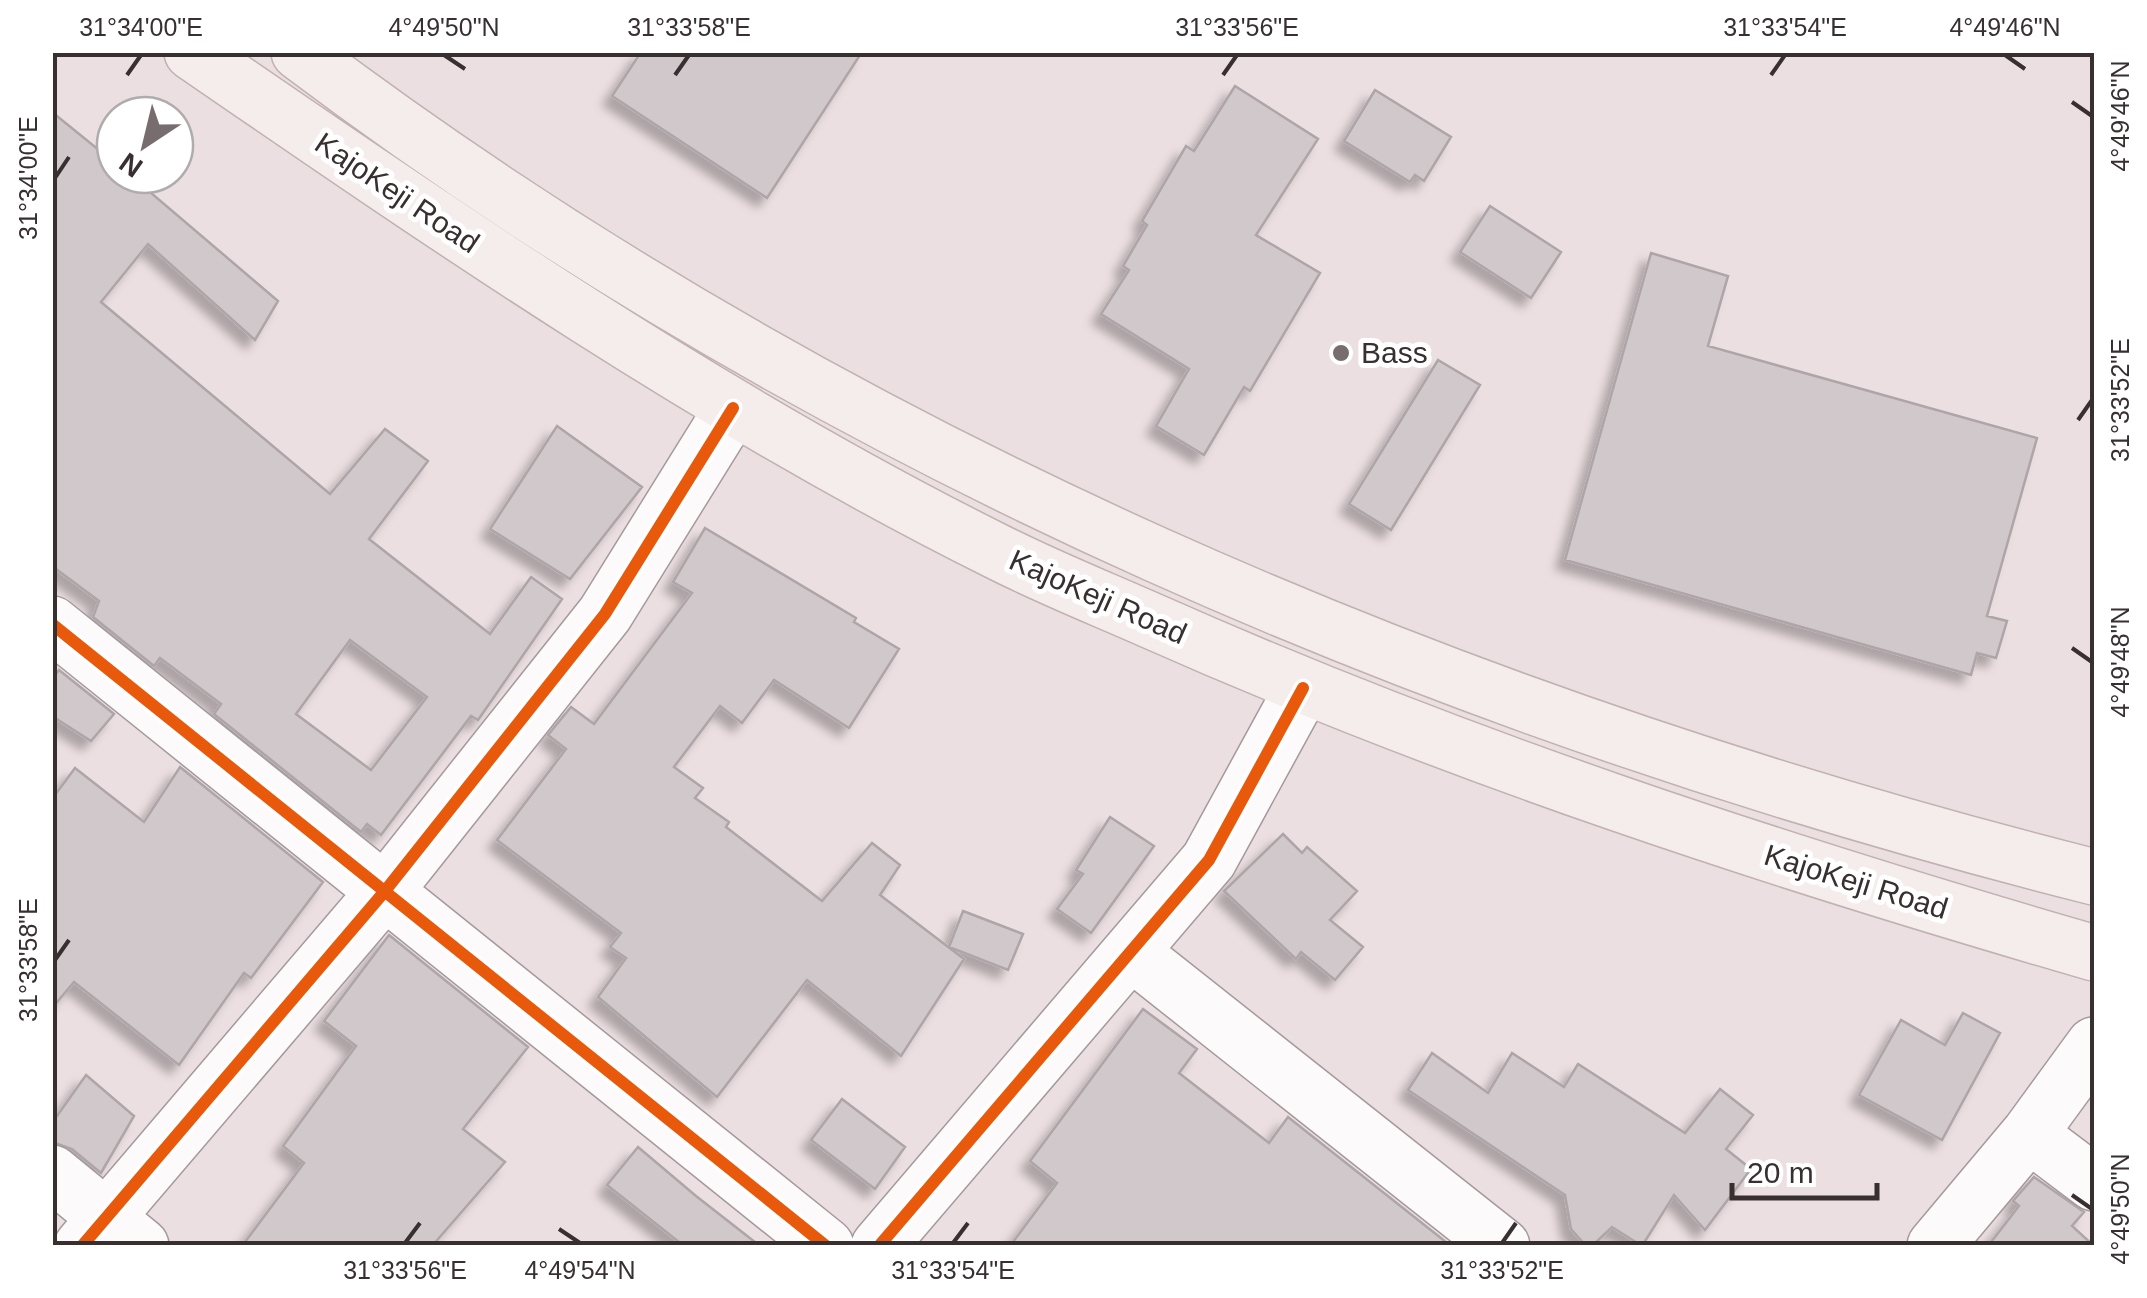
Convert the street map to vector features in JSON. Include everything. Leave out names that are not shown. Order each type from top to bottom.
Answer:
[{"type":"main road","name":"KajoKeji Road","points":[[192,52],[483,252],[733,408],[997,552],[1303,688],[1571,790],[1851,882],[2094,954]]},
{"type":"main road","name":"KajoKeji Road","points":[[308,55],[559,232],[801,376],[1050,507],[1334,634],[1556,718],[1939,838],[2094,877]]},
{"type":"street","points":[[52,1173],[110,1236],[605,614],[733,408]]},
{"type":"street","points":[[52,624],[826,1246]]},
{"type":"street","points":[[879,1246],[1132,954],[1208,860],[1303,688]]},
{"type":"street","points":[[1132,954],[1502,1246]]},
{"type":"street","points":[[1936,1246],[2029,1134],[2094,1045]]},
{"type":"street","points":[[2029,1134],[2094,1183]]},
{"type":"building","points":[[641,52],[862,52],[767,198],[612,96]]},
{"type":"building","points":[[1235,86],[1318,139],[1256,235],[1320,273],[1250,391],[1244,387],[1204,455],[1156,426],[1189,369],[1101,314],[1129,270],[1123,266],[1147,225],[1142,221],[1186,146],[1194,151]]},
{"type":"building","points":[[1375,90],[1451,137],[1424,181],[1415,175],[1410,182],[1344,141]]},
{"type":"building","points":[[52,112],[95,147],[95,195],[153,195],[278,301],[255,340],[148,244],[101,302],[330,494],[385,429],[428,461],[369,539],[490,634],[531,577],[562,599],[478,720],[471,716],[381,835],[367,824],[361,832],[214,714],[221,704],[160,658],[154,666],[93,617],[99,601],[52,566]],"holes":[[[350,640],[427,697],[371,770],[296,714]]]},
{"type":"building","points":[[1490,206],[1561,252],[1531,298],[1460,252]]},
{"type":"building","points":[[1651,253],[1728,276],[1708,346],[2037,438],[1987,616],[2007,621],[1996,658],[1977,653],[1971,675],[1565,560]]},
{"type":"building","points":[[1438,360],[1480,385],[1391,530],[1349,504]]},
{"type":"building","points":[[557,426],[642,487],[570,579],[490,529]]},
{"type":"building","points":[[705,528],[856,618],[854,622],[899,649],[849,728],[774,680],[742,723],[720,706],[674,767],[703,788],[695,798],[729,822],[726,827],[822,901],[872,843],[900,865],[880,895],[964,959],[901,1056],[807,980],[717,1097],[598,997],[626,958],[610,947],[621,933],[497,840],[566,749],[548,735],[571,707],[594,724],[692,593],[673,582]]},
{"type":"building","points":[[59,670],[114,714],[91,741],[52,716],[52,679]]},
{"type":"building","points":[[180,767],[323,882],[251,978],[244,973],[179,1065],[74,982],[52,1008],[52,799],[75,768],[144,822]]},
{"type":"building","points":[[1110,817],[1154,846],[1091,933],[1057,909],[1083,874],[1076,870]]},
{"type":"building","points":[[1283,834],[1302,853],[1307,847],[1357,891],[1330,920],[1363,947],[1335,980],[1301,952],[1296,959],[1224,891]]},
{"type":"building","points":[[963,911],[1023,934],[1008,970],[949,947]]},
{"type":"building","points":[[389,935],[528,1047],[463,1129],[505,1162],[432,1246],[242,1246],[304,1163],[283,1146],[356,1046],[324,1021]]},
{"type":"building","points":[[1143,1009],[1197,1049],[1179,1073],[1269,1143],[1288,1117],[1451,1246],[1010,1246],[1057,1183],[1030,1161]]},
{"type":"building","points":[[1963,1013],[2000,1033],[1942,1140],[1859,1095],[1901,1020],[1945,1045]]},
{"type":"building","points":[[1432,1053],[1488,1093],[1512,1053],[1564,1087],[1578,1064],[1685,1133],[1720,1089],[1753,1115],[1726,1149],[1751,1169],[1705,1230],[1674,1195],[1642,1246],[1612,1227],[1592,1246],[1586,1246],[1571,1229],[1565,1195],[1408,1090]]},
{"type":"building","points":[[86,1075],[134,1116],[101,1173],[72,1149],[52,1142],[52,1123]]},
{"type":"building","points":[[842,1099],[905,1147],[875,1189],[811,1140]]},
{"type":"building","points":[[638,1147],[760,1246],[684,1246],[607,1185]]},
{"type":"building","points":[[2034,1177],[2084,1212],[2072,1226],[2094,1246],[1988,1246],[2019,1206],[2013,1201]]},
{"type":"cycle path","points":[[82,1246],[385,891],[605,614],[733,408]]},
{"type":"cycle path","points":[[52,624],[826,1246]]},
{"type":"cycle path","points":[[879,1246],[1209,860],[1303,688]]},
{"type":"place","name":"Bass","points":[[1341,353]]}]
